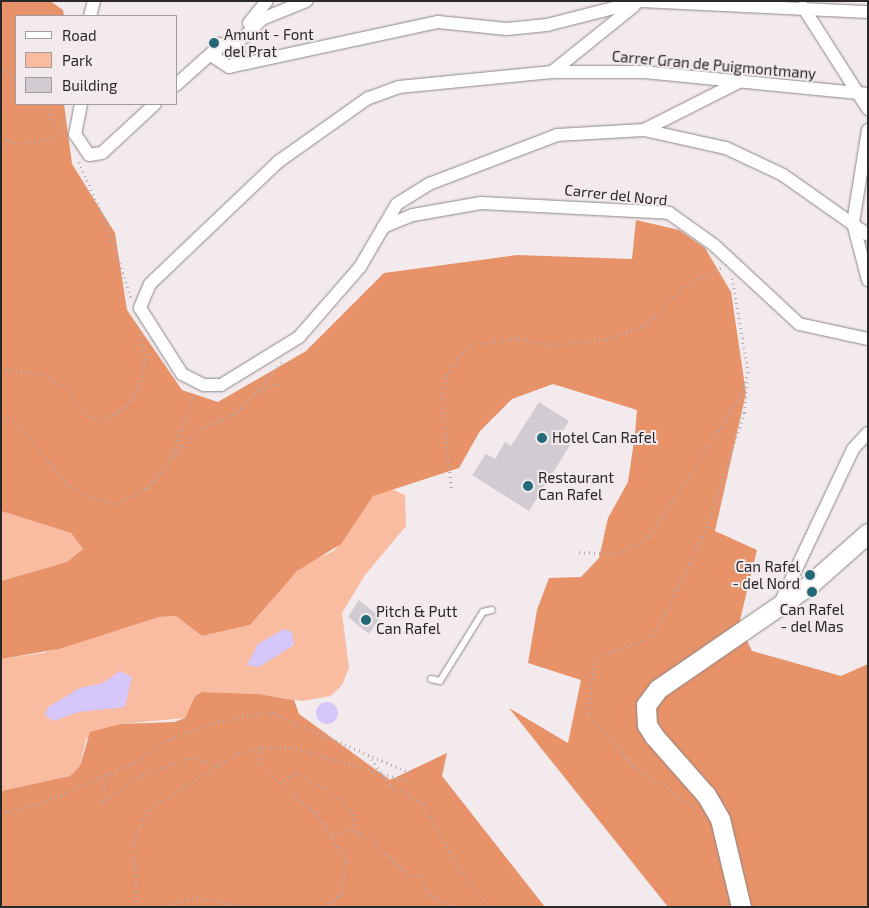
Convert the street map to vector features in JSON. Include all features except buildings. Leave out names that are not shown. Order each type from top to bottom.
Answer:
[{"type":"street","points":[[90,15],[94,1]]},
{"type":"street","points":[[227,66],[235,44],[267,1]]},
{"type":"street","points":[[178,83],[195,69],[235,44],[262,19],[306,1]]},
{"type":"street","points":[[195,69],[259,60],[438,22],[517,28],[638,2],[803,7],[868,12]]},
{"type":"street","points":[[552,72],[638,2]]},
{"type":"street","name":"Carrer Gran de Puigmontmany","points":[[803,7],[862,94],[868,110]]},
{"type":"street","points":[[235,44],[259,60]]},
{"type":"street","points":[[227,66],[214,57],[235,44]]},
{"type":"street","name":"Carrer Gran de Puigmontmany","points":[[140,308],[150,284],[278,162],[368,98],[434,81],[552,72],[642,72],[862,94]]},
{"type":"street","points":[[644,130],[741,81]]},
{"type":"street","points":[[81,105],[75,134],[80,147],[89,155],[102,153],[154,105]]},
{"type":"street","points":[[140,308],[182,374],[199,384],[221,385],[294,341],[360,267],[397,204],[429,184],[497,155],[557,135],[644,130],[726,148],[760,163],[853,223],[868,235]]},
{"type":"street","points":[[868,130],[853,223],[868,280]]},
{"type":"street","name":"Carrer del Nord","points":[[383,227],[413,215],[481,203],[669,213],[730,262],[799,324],[868,339]]},
{"type":"street","points":[[778,607],[853,449],[868,433]]},
{"type":"street","points":[[740,907],[720,819],[706,795],[654,736],[645,717],[646,705],[671,679],[778,607],[868,533]]},
{"type":"lane","points":[[431,679],[440,681],[483,612],[492,610]]},
{"type":"path","points":[[1,71],[4,68],[15,80]]},
{"type":"path","points":[[48,105],[51,123],[61,133]]},
{"type":"path","points":[[61,133],[67,105]]},
{"type":"path","points":[[1,138],[20,144],[61,133]]},
{"type":"path","points":[[1,368],[44,375],[66,387],[86,415],[100,420],[117,416],[133,397],[144,369],[140,308],[133,302],[107,225],[76,157],[80,147]]},
{"type":"path","points":[[451,488],[442,398],[446,376],[459,356],[475,344],[516,338],[549,345],[606,339],[645,326],[684,286],[730,262],[748,373],[744,414],[703,537],[654,636],[594,659],[588,714],[633,766],[693,807],[720,819]]},
{"type":"path","points":[[1,413],[23,431],[65,483],[90,498],[118,504],[148,488],[171,458],[200,429],[233,416],[278,369],[294,341]]},
{"type":"path","points":[[579,552],[618,554],[650,536],[731,414],[748,373]]},
{"type":"path","points":[[255,394],[278,383]]},
{"type":"path","points":[[171,458],[199,384]]},
{"type":"path","points":[[1,813],[36,805],[107,775],[170,739],[213,723],[267,712],[368,753],[411,773]]},
{"type":"path","points":[[138,907],[131,862],[139,825],[149,810],[239,754],[260,748],[290,747],[385,777],[414,783]]},
{"type":"path","points":[[260,748],[258,764],[315,812],[346,860],[346,876],[341,893],[326,907]]},
{"type":"path","points":[[368,753],[391,786],[423,803],[458,868],[489,907]]},
{"type":"path","points":[[107,775],[102,802],[142,775],[192,758],[220,766]]},
{"type":"path","points":[[280,783],[296,773],[326,789],[352,810],[356,830],[403,865],[408,875],[420,875],[430,895],[456,907]]},
{"type":"path","points":[[331,836],[356,830]]},
{"type":"path","points":[[158,907],[197,897],[248,907]]},
{"type":"green space","points":[[389,488],[405,495],[406,526],[365,575],[342,613],[349,668],[342,685],[331,696],[302,701],[259,694],[202,692],[195,696],[185,718],[121,724],[86,739],[80,766],[70,776],[1,791],[1,659],[43,653],[159,617],[176,616],[202,636],[250,625],[286,581],[307,563],[334,551],[373,496]]},
{"type":"green space","points":[[1,511],[71,533],[83,549],[67,562],[1,581]]},
{"type":"shaded area","points":[[1,1],[50,1],[63,10],[64,15],[15,15],[15,105],[64,105],[72,164],[115,233],[127,310],[182,390],[218,402],[306,351],[384,273],[517,255],[632,259],[636,220],[679,230],[705,248],[731,292],[746,393],[715,531],[757,550],[739,624],[752,651],[841,676],[868,664],[868,907],[668,907],[509,708],[568,743],[581,680],[528,663],[537,610],[549,578],[581,577],[599,558],[608,518],[628,482],[637,410],[553,384],[512,399],[480,431],[459,468],[373,496],[341,544],[297,571],[250,625],[202,636],[176,616],[159,617],[59,649],[1,659],[1,581],[67,562],[83,549],[71,533],[1,511]]},
{"type":"shaded area","points":[[284,629],[292,632],[294,645],[259,667],[247,665],[258,644]]},
{"type":"shaded area","points":[[120,671],[132,677],[125,707],[79,712],[53,721],[45,715],[48,707],[80,688],[103,683]]},
{"type":"shaded area","points":[[202,692],[259,694],[294,700],[299,714],[390,780],[447,753],[442,776],[545,907],[1,907],[1,791],[70,776],[80,766],[90,732],[121,724],[174,722],[185,718],[195,696]]},
{"type":"shaded area","points":[[327,702],[335,705],[338,713],[335,721],[327,724],[319,721],[316,713],[319,705]]},
{"type":"place","name":"Amunt - Font del Prat","points":[[214,43]]},
{"type":"place","name":"Hotel Can Rafel","points":[[542,438]]},
{"type":"place","name":"Restaurant Can Rafel","points":[[528,486]]},
{"type":"place","name":"Can Rafel - del Nord","points":[[810,575]]},
{"type":"place","name":"Can Rafel - del Mas","points":[[812,592]]},
{"type":"place","name":"Pitch & Putt Can Rafel","points":[[366,620]]}]
